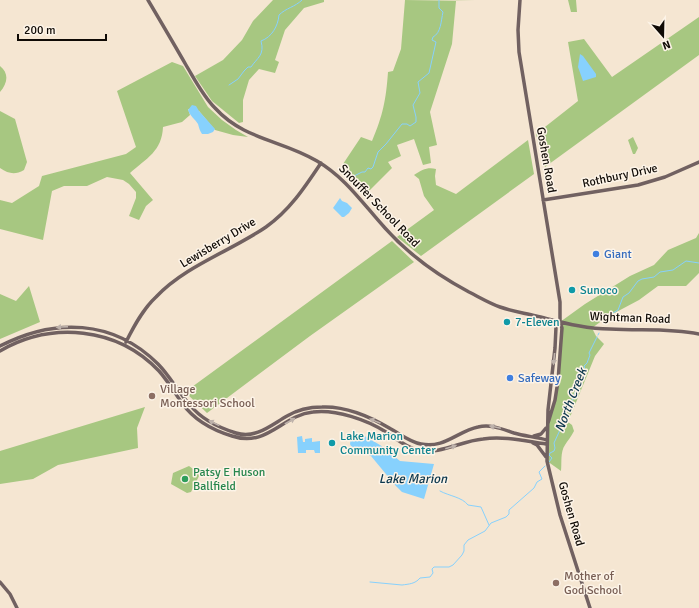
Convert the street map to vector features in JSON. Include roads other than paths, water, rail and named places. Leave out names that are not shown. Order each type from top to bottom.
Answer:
[{"type":"street","name":"Snouffer School Road","points":[[148,0],[199,87],[219,113],[248,133],[298,151],[321,163],[349,186],[396,240],[439,275],[491,304],[560,322]]},
{"type":"street","name":"Goshen Road","points":[[520,0],[518,30],[519,52],[560,302],[560,322],[562,328],[558,381],[555,400],[547,425]]},
{"type":"street","name":"Rothbury Drive","points":[[543,200],[638,185],[665,177],[699,162]]},
{"type":"street","name":"Lewisberry Drive","points":[[124,345],[139,318],[156,296],[170,284],[266,227],[304,190],[321,163]]},
{"type":"street","name":"Goshen Road","points":[[560,322],[556,327],[547,425],[546,457],[560,515],[590,608]]},
{"type":"street","name":"Wightman Road","points":[[560,322],[601,329],[670,329],[699,334]]},
{"type":"street","points":[[0,346],[25,334],[46,328],[70,326],[92,328],[127,340],[146,353],[158,364],[190,405],[199,414],[208,421],[238,434],[262,432],[295,412],[315,407],[325,407],[346,410],[378,422],[409,440],[422,445],[444,443],[470,429],[483,426],[495,427],[546,442]]},
{"type":"street","points":[[0,351],[37,335],[58,332],[76,332],[109,338],[124,345],[143,357],[159,372],[193,415],[212,428],[236,438],[248,439],[260,437],[270,433],[293,418],[311,412],[322,411],[340,414],[362,421],[384,431],[405,445],[419,450],[434,451],[485,438],[546,442]]},
{"type":"street","points":[[533,437],[541,434],[547,425]]},
{"type":"street","points":[[530,442],[536,445],[546,457]]},
{"type":"street","points":[[0,582],[10,594],[17,608]]},
{"type":"water","points":[[580,54],[596,74],[596,77],[583,81],[578,67]]},
{"type":"water","points":[[192,105],[196,106],[215,129],[213,132],[202,134],[198,124],[188,110]]},
{"type":"water","points":[[340,198],[352,208],[344,217],[342,217],[333,208]]},
{"type":"water","name":"Lake Marion","points":[[357,434],[361,434],[380,445],[400,461],[434,464],[424,499],[402,492],[371,456],[351,446],[351,438]]},
{"type":"water","points":[[302,436],[303,442],[305,442],[305,439],[312,438],[312,442],[320,441],[320,453],[315,453],[314,450],[306,450],[306,453],[298,453],[297,437]]},
{"type":"waterway","points":[[229,85],[238,79],[248,67],[251,67],[260,56],[262,50],[261,41],[274,31],[279,15],[302,0]]},
{"type":"waterway","points":[[353,181],[354,176],[365,172],[368,168],[371,169],[373,167],[378,152],[402,124],[407,124],[410,126],[416,122],[413,105],[420,93],[418,82],[429,73],[436,42],[432,40],[438,33],[441,23],[443,12],[439,8],[439,0]]},
{"type":"waterway","name":"North Creek","points":[[604,323],[608,316],[618,310],[623,297],[629,293],[638,281],[654,277],[660,272],[673,270],[686,261],[699,263]]},
{"type":"waterway","name":"North Creek","points":[[549,462],[552,458],[549,455],[554,451],[554,443],[565,419],[564,415],[569,408],[578,381],[585,369],[584,366],[587,363],[590,355],[589,353],[597,337]]},
{"type":"waterway","name":"North Creek","points":[[370,582],[402,585],[414,583],[420,578],[430,577],[433,573],[432,569],[434,567],[449,567],[453,565],[462,555],[464,545],[468,540],[485,531],[491,523],[506,517],[509,514],[509,510],[534,488],[537,482],[542,479],[539,472],[545,466]]},
{"type":"waterway","points":[[440,491],[459,498],[468,505],[481,507],[489,525]]},
{"type":"place","name":"Giant","points":[[596,254]]},
{"type":"place","name":"Sunoco","points":[[572,290]]},
{"type":"place","name":"7-Eleven","points":[[507,322]]},
{"type":"place","name":"Safeway","points":[[510,378]]},
{"type":"place","name":"Village Montessori School","points":[[152,396]]},
{"type":"place","name":"Lake Marion Community Center","points":[[332,443]]},
{"type":"place","name":"Patsy E Huson Ballfield","points":[[185,479]]},
{"type":"place","name":"Mother of God School","points":[[556,583]]}]
